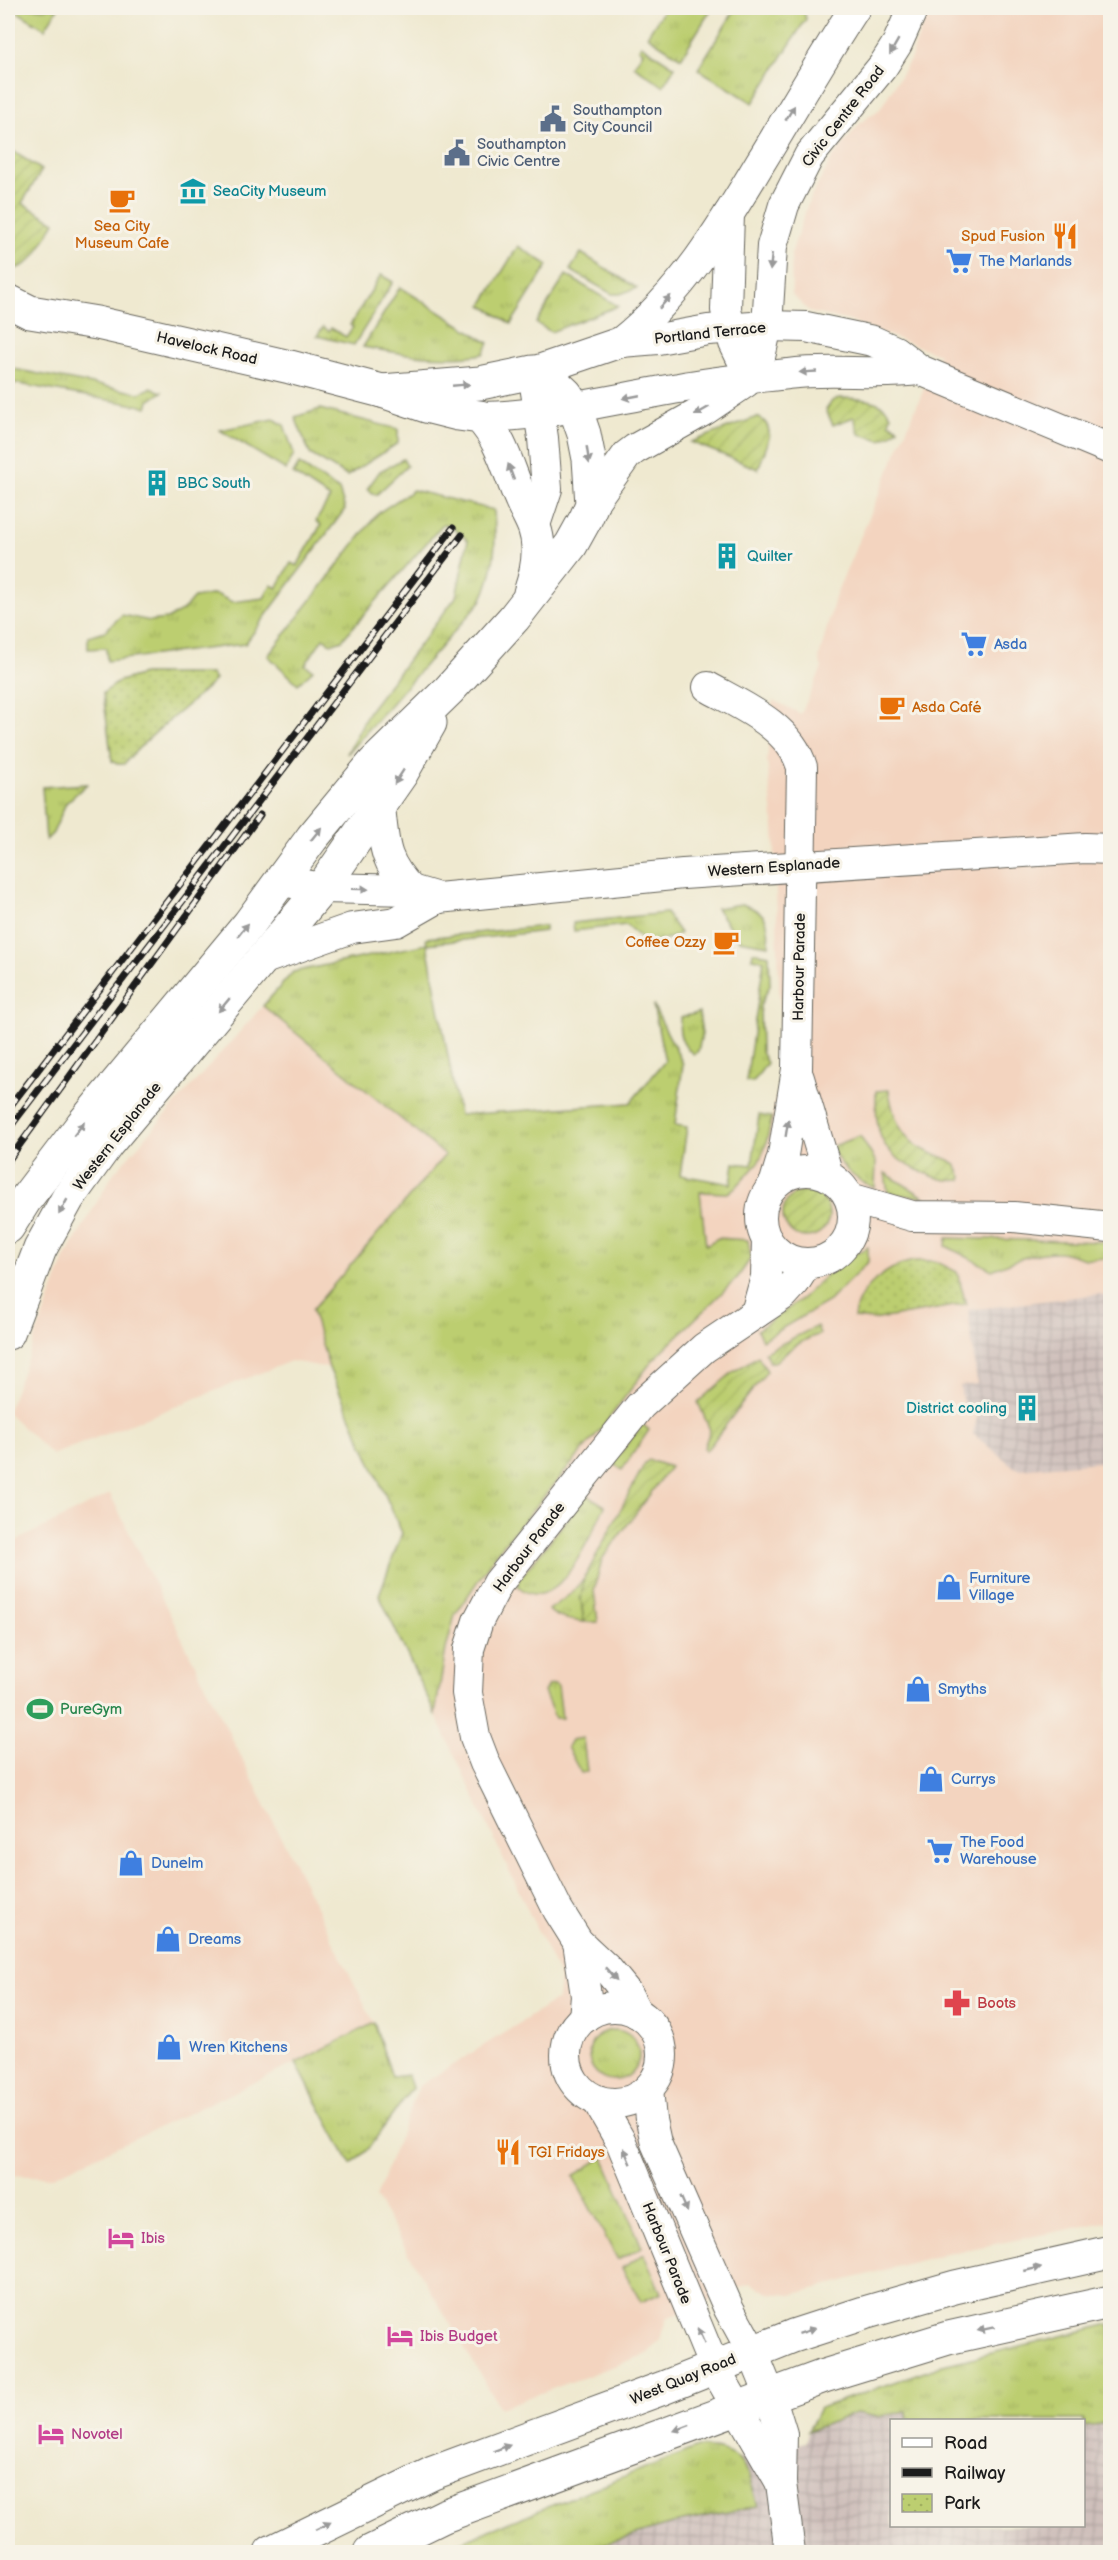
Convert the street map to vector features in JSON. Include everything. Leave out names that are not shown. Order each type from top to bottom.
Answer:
[{"type":"main road","name":"Havelock Road","points":[[15,310],[149,334],[382,391],[426,406],[480,417]]},
{"type":"main road","name":"Havelock Road","points":[[382,391],[480,383],[532,372]]},
{"type":"main road","points":[[532,372],[557,383],[575,408],[589,459],[592,504]]},
{"type":"main road","points":[[480,417],[503,449],[521,499],[535,525]]},
{"type":"main road","name":"Western Esplanade","points":[[8,1227],[25,1200],[82,1125],[249,924],[374,763],[449,690],[529,597],[571,545],[592,504]]},
{"type":"main road","name":"Western Esplanade","points":[[529,597],[537,570],[538,549],[535,525]]},
{"type":"main road","name":"Western Esplanade","points":[[8,1333],[40,1249],[68,1198],[108,1144],[315,896],[401,774],[449,690]]},
{"type":"main road","name":"West Quay Road","points":[[271,2553],[433,2473],[663,2388],[752,2352],[864,2313],[955,2287],[1110,2252]]},
{"type":"main road","points":[[370,2553],[444,2516],[770,2395],[948,2338],[1110,2302]]},
{"type":"street","name":"Civic Centre Road","points":[[751,378],[760,357],[767,326],[772,246],[776,226],[792,187],[821,140],[883,66],[897,44],[913,8]]},
{"type":"street","points":[[621,342],[649,319],[669,298],[729,214],[849,10]]},
{"type":"street","points":[[729,214],[726,310],[729,328],[751,378]]},
{"type":"street","name":"Portland Terrace","points":[[532,372],[621,342],[729,328],[806,327],[873,341],[895,351],[920,370],[1110,449]]},
{"type":"street","points":[[540,412],[575,408],[681,387],[809,371],[891,374],[920,370]]},
{"type":"street","name":"Western Esplanade","points":[[532,372],[540,412],[547,489],[535,525]]},
{"type":"street","points":[[592,504],[627,455],[703,411],[751,378]]},
{"type":"street","name":"Havelock Road","points":[[480,417],[540,412]]},
{"type":"street","name":"Harbour Parade","points":[[708,687],[730,714],[761,718],[788,740],[798,752],[802,767],[797,1069],[783,1155],[774,1185]]},
{"type":"street","points":[[380,806],[387,858],[398,876],[425,894]]},
{"type":"street","name":"Western Esplanade","points":[[315,896],[425,894],[801,865],[1086,848],[1110,849]]},
{"type":"street","name":"Western Esplanade","points":[[281,881],[315,896],[352,928]]},
{"type":"street","name":"Western Esplanade","points":[[261,960],[352,928],[396,922],[425,894]]},
{"type":"street","name":"Harbour Parade","points":[[797,1069],[828,1175]]},
{"type":"street","points":[[756,1313],[765,1277],[767,1240],[761,1219],[762,1206],[766,1195],[774,1185],[785,1176],[799,1171],[813,1171],[828,1175],[837,1181],[850,1198],[853,1209],[851,1232],[844,1245],[833,1255],[821,1261],[807,1263],[791,1260],[777,1252],[767,1240]]},
{"type":"street","points":[[850,1198],[912,1216],[1014,1217],[1109,1225]]},
{"type":"street","points":[[851,1232],[897,1222],[912,1216]]},
{"type":"street","name":"Harbour Parade","points":[[637,2013],[626,1992],[608,1970],[578,1942],[558,1910],[485,1763],[475,1737],[467,1693],[469,1649],[478,1622],[498,1583],[640,1406],[704,1348],[783,1295],[807,1263]]},
{"type":"street","name":"Harbour Parade","points":[[578,1942],[586,1996],[584,2018]]},
{"type":"street","points":[[610,2007],[624,2008],[637,2013],[653,2026],[662,2051],[661,2064],[656,2078],[648,2089],[624,2102],[611,2102],[597,2100],[579,2087],[571,2074],[567,2061],[567,2046],[572,2032],[584,2018],[596,2010],[610,2007]]},
{"type":"street","points":[[648,2089],[651,2120],[657,2143],[729,2309],[752,2352],[770,2395],[782,2434],[781,2482],[790,2553]]},
{"type":"street","name":"Harbour Parade","points":[[597,2100],[621,2142],[714,2367],[781,2482]]},
{"type":"shaded area","points":[[929,8],[1110,8],[1110,2221],[940,2255],[791,2295],[769,2293],[751,2283],[666,2319],[660,2340],[647,2354],[500,2408],[376,2198],[419,2086],[558,1999],[560,1978],[379,1595],[402,1533],[329,1368],[291,1361],[52,1455],[8,1413],[8,1410],[65,1258],[113,1174],[293,972],[427,944],[459,1115],[669,1099],[673,1173],[728,1192],[738,1185],[758,1163],[765,1148],[782,1070],[774,828],[767,760],[773,700],[801,714],[822,668],[819,658],[836,594],[939,354],[850,321],[810,312],[792,295],[791,254],[809,201],[832,159],[860,123],[880,109],[910,60]]},
{"type":"shaded area","points":[[1100,1294],[1110,1297],[1110,1461],[1019,1469],[1014,1467],[973,1434],[979,1410],[964,1411],[960,1386],[977,1384],[968,1310]]},
{"type":"shaded area","points":[[110,1494],[374,2023],[296,2063],[51,2177],[8,2175],[8,1545]]},
{"type":"shaded area","points":[[1110,2324],[1110,2552],[433,2552],[695,2448],[716,2448],[739,2458],[806,2442],[808,2431],[820,2408],[939,2366]]},
{"type":"green space","points":[[11,8],[58,8],[45,29]]},
{"type":"green space","points":[[665,8],[712,8],[681,58],[647,36]]},
{"type":"green space","points":[[736,8],[803,8],[806,19],[753,103],[698,69]]},
{"type":"green space","points":[[641,45],[675,67],[663,86],[634,66],[643,52],[639,49]]},
{"type":"green space","points":[[8,148],[42,170],[22,203],[55,222],[31,260],[17,268],[8,269]]},
{"type":"green space","points":[[518,246],[548,265],[511,324],[482,305]]},
{"type":"green space","points":[[581,253],[637,288],[620,294],[612,294],[570,270]]},
{"type":"green space","points":[[381,275],[393,282],[354,345],[317,336],[323,327],[329,331],[331,328],[346,337],[353,327],[350,325]]},
{"type":"green space","points":[[566,275],[618,306],[551,332],[536,323]]},
{"type":"green space","points":[[400,287],[489,343],[483,354],[438,357],[363,347]]},
{"type":"green space","points":[[8,368],[139,393],[151,388],[162,392],[149,401],[147,407],[8,382]]},
{"type":"green space","points":[[839,398],[868,400],[881,405],[891,415],[889,423],[898,428],[881,440],[859,434],[854,417],[833,425],[826,410],[832,401]]},
{"type":"green space","points":[[320,409],[398,429],[398,443],[347,476],[310,454],[295,417]]},
{"type":"green space","points":[[757,417],[764,421],[769,433],[758,469],[691,442]]},
{"type":"green space","points":[[274,419],[284,425],[294,454],[286,470],[220,430]]},
{"type":"green space","points":[[403,459],[407,466],[376,495],[367,489],[380,471]]},
{"type":"green space","points":[[299,464],[339,490],[345,509],[245,644],[107,661],[106,648],[88,649],[88,636],[105,631],[122,615],[150,621],[167,619],[182,611],[194,598],[216,594],[232,602],[264,598],[271,585],[277,588],[291,563],[297,566],[321,525],[316,521],[330,498],[293,474]]},
{"type":"green space","points":[[413,490],[494,510],[495,545],[490,579],[481,601],[347,754],[369,711],[456,597],[468,540],[449,525],[443,524],[342,640],[331,644],[323,638],[305,665],[313,670],[298,684],[268,656],[378,513]]},
{"type":"green space","points":[[143,674],[211,674],[215,680],[146,741],[124,764],[117,764],[112,761],[103,693],[120,681]]},
{"type":"green space","points":[[87,784],[66,803],[53,833],[46,840],[42,787]]},
{"type":"green space","points":[[742,904],[762,914],[765,918],[769,945],[739,940],[716,908]]},
{"type":"green space","points":[[666,913],[680,933],[641,945],[640,937],[626,925],[574,931],[573,923]]},
{"type":"green space","points":[[545,926],[545,931],[427,944],[426,938]]},
{"type":"green space","points":[[427,944],[459,1115],[630,1103],[665,1061],[653,1005],[683,1064],[675,1125],[687,1127],[680,1175],[731,1184],[734,1163],[752,1165],[759,1115],[772,1117],[765,1148],[758,1163],[738,1185],[728,1193],[700,1192],[706,1245],[718,1238],[748,1240],[751,1258],[738,1277],[652,1361],[601,1429],[497,1552],[455,1615],[446,1649],[435,1714],[379,1595],[402,1533],[329,1368],[312,1310],[445,1155],[263,1006],[293,972]]},
{"type":"green space","points":[[753,952],[769,955],[770,985],[760,1006],[761,1052],[767,1063],[753,1082],[746,1081],[764,960],[752,958]]},
{"type":"green space","points":[[699,1013],[702,1034],[698,1051],[694,1054],[683,1042],[680,1022],[681,1017]]},
{"type":"green space","points":[[889,1090],[893,1109],[905,1133],[926,1151],[952,1161],[959,1170],[961,1180],[945,1180],[925,1173],[895,1157],[888,1149],[879,1130],[876,1091]]},
{"type":"green space","points":[[860,1136],[876,1162],[875,1188],[849,1172],[831,1147]]},
{"type":"green space","points":[[885,1173],[926,1198],[888,1193]]},
{"type":"green space","points":[[806,1191],[822,1198],[829,1214],[822,1230],[806,1237],[790,1230],[783,1214],[790,1198]]},
{"type":"green space","points":[[947,1238],[1107,1242],[1110,1243],[1110,1258],[1087,1259],[1051,1252],[1025,1257],[992,1270],[946,1246]]},
{"type":"green space","points":[[868,1247],[868,1262],[829,1301],[762,1340],[757,1330],[799,1301],[842,1260]]},
{"type":"green space","points":[[913,1261],[935,1261],[957,1272],[966,1304],[873,1320],[854,1318],[861,1297],[875,1280],[893,1268]]},
{"type":"green space","points":[[817,1326],[820,1334],[796,1345],[775,1362],[769,1362],[765,1352]]},
{"type":"green space","points":[[758,1356],[767,1371],[706,1451],[704,1448],[710,1430],[698,1402],[733,1372]]},
{"type":"green space","points":[[642,1424],[649,1430],[622,1470],[613,1463]]},
{"type":"green space","points":[[649,1460],[670,1467],[602,1559],[594,1591],[598,1622],[584,1622],[581,1599],[584,1579],[645,1463]]},
{"type":"green space","points":[[587,1495],[605,1506],[571,1569],[559,1583],[546,1592],[532,1594],[518,1586],[519,1579]]},
{"type":"green space","points":[[584,1579],[581,1600],[584,1622],[560,1617],[549,1610],[569,1595]]},
{"type":"green space","points":[[548,1685],[558,1686],[562,1718],[555,1718],[544,1692]]},
{"type":"green space","points":[[583,1738],[587,1772],[581,1773],[567,1747],[571,1740]]},
{"type":"green space","points":[[374,2023],[392,2077],[408,2075],[412,2088],[368,2149],[351,2165],[296,2063]]},
{"type":"green space","points":[[609,2030],[619,2030],[632,2037],[639,2050],[639,2060],[632,2073],[619,2080],[609,2080],[600,2076],[593,2069],[589,2060],[589,2050],[593,2041],[600,2034]]},
{"type":"green space","points":[[603,2157],[642,2247],[618,2260],[573,2176]]},
{"type":"green space","points":[[644,2254],[661,2293],[641,2302],[622,2268]]},
{"type":"green space","points":[[1110,2324],[1110,2423],[1085,2426],[1085,2419],[908,2419],[907,2411],[879,2417],[856,2413],[808,2431],[820,2408],[939,2366]]},
{"type":"green space","points":[[695,2448],[723,2451],[740,2462],[750,2480],[758,2506],[682,2521],[578,2552],[444,2552],[442,2549]]},
{"type":"railway","points":[[8,1109],[453,528]]},
{"type":"railway","points":[[8,1130],[462,535]]},
{"type":"railway","points":[[8,1161],[260,815]]},
{"type":"place","name":"Southampton City Council","points":[[553,119]]},
{"type":"place","name":"Southampton Civic Centre","points":[[457,153]]},
{"type":"place","name":"SeaCity Museum","points":[[193,191]]},
{"type":"place","name":"Sea City Museum Cafe","points":[[122,200]]},
{"type":"place","name":"Spud Fusion","points":[[1065,236]]},
{"type":"place","name":"The Marlands","points":[[959,261]]},
{"type":"place","name":"BBC South","points":[[157,483]]},
{"type":"place","name":"Quilter","points":[[727,556]]},
{"type":"place","name":"Asda","points":[[974,644]]},
{"type":"place","name":"Asda Café","points":[[892,707]]},
{"type":"place","name":"Coffee Ozzy","points":[[726,942]]},
{"type":"place","name":"District cooling","points":[[1027,1408]]},
{"type":"place","name":"Furniture Village","points":[[949,1587]]},
{"type":"place","name":"Smyths","points":[[918,1689]]},
{"type":"place","name":"PureGym","points":[[40,1709]]},
{"type":"place","name":"Currys","points":[[931,1779]]},
{"type":"place","name":"The Food Warehouse","points":[[940,1851]]},
{"type":"place","name":"Dunelm","points":[[131,1863]]},
{"type":"place","name":"Dreams","points":[[168,1939]]},
{"type":"place","name":"Boots","points":[[957,2003]]},
{"type":"place","name":"Wren Kitchens","points":[[169,2047]]},
{"type":"place","name":"TGI Fridays","points":[[508,2152]]},
{"type":"place","name":"Ibis","points":[[121,2238]]},
{"type":"place","name":"Ibis Budget","points":[[400,2336]]},
{"type":"place","name":"Novotel","points":[[51,2434]]}]
